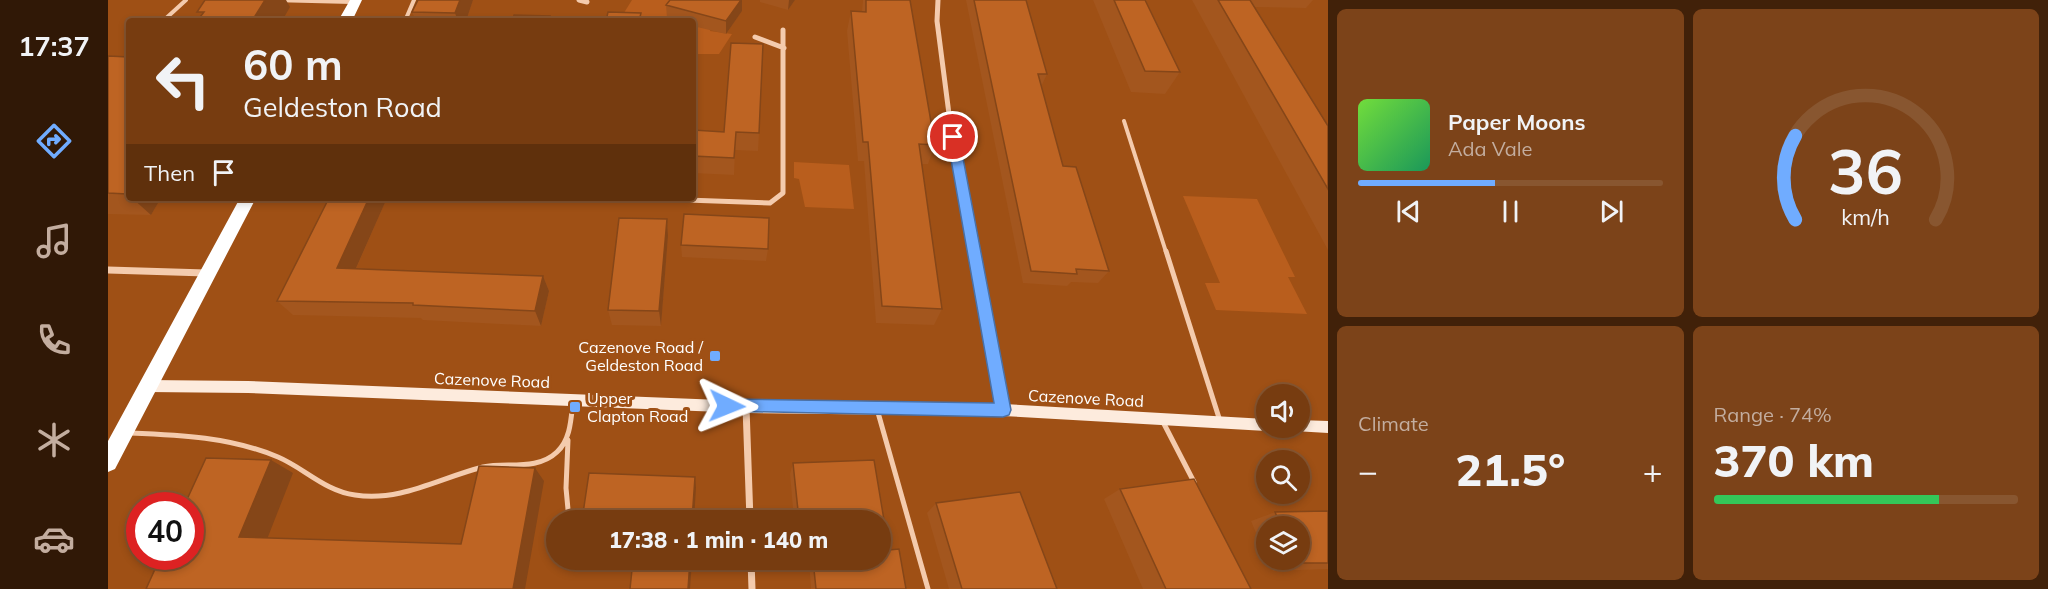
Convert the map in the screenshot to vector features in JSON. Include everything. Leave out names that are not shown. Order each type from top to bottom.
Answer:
[{"type":"highway","points":[[347,18],[356,1]]},
{"type":"highway","points":[[108,462],[246,201]]},
{"type":"street","points":[[579,0],[587,2]]},
{"type":"street","points":[[938,0],[937,21],[949,114],[1003,410]]},
{"type":"street","points":[[696,200],[770,203],[783,193],[783,30]]},
{"type":"street","points":[[755,37],[784,48]]},
{"type":"street","points":[[108,270],[208,273]]},
{"type":"street","name":"Cazenove Road","points":[[148,386],[260,387],[746,407],[1003,410],[1256,425]]},
{"type":"street","points":[[746,407],[750,510]]},
{"type":"street","points":[[1310,426],[1328,427]]},
{"type":"street","points":[[751,570],[752,589]]},
{"type":"lane","points":[[166,18],[186,0]]},
{"type":"lane","points":[[271,0],[356,1]]},
{"type":"lane","points":[[406,18],[414,0]]},
{"type":"lane","points":[[1124,121],[1221,423]]},
{"type":"lane","points":[[568,510],[566,488],[568,440],[573,399]]},
{"type":"lane","points":[[877,409],[928,589]]},
{"type":"lane","points":[[1162,419],[1199,493]]},
{"type":"lane","points":[[124,433],[200,434],[258,448],[284,459],[326,486],[352,495],[379,497],[409,494],[482,467],[538,465],[556,453],[568,440]]},
{"type":"shaded area","points":[[632,0],[682,0],[667,18],[622,16]]},
{"type":"shaded area","points":[[696,24],[711,28],[710,31],[732,34],[719,54],[696,54]]},
{"type":"shaded area","points":[[794,162],[849,165],[854,209],[805,207],[799,179],[794,178]]},
{"type":"shaded area","points":[[1183,196],[1257,199],[1295,277],[1288,277],[1307,314],[1216,310],[1205,283],[1220,283]]},
{"type":"building","points":[[205,0],[265,0],[254,18],[199,18],[204,12],[197,12]]},
{"type":"building","points":[[418,0],[460,0],[455,13],[412,12]]},
{"type":"building","points":[[670,0],[741,0],[726,21],[666,5]]},
{"type":"building","points":[[866,0],[910,0],[935,145],[919,144],[942,309],[882,306],[868,142],[863,142],[851,11],[866,12]]},
{"type":"building","points":[[974,0],[1026,0],[1047,74],[1038,74],[1063,166],[1076,167],[1109,271],[1076,269],[1077,274],[1031,271]]},
{"type":"building","points":[[1114,0],[1145,0],[1180,72],[1145,71]]},
{"type":"building","points":[[1218,0],[1250,0],[1328,126],[1328,189]]},
{"type":"building","points":[[608,12],[641,13],[640,18],[607,18]]},
{"type":"building","points":[[514,15],[550,16],[549,18],[513,18]]},
{"type":"building","points":[[731,43],[763,44],[759,133],[736,132],[734,158],[696,156],[696,130],[724,132]]},
{"type":"building","points":[[108,56],[126,57],[126,194],[108,193]]},
{"type":"building","points":[[327,201],[368,201],[337,268],[543,276],[535,311],[413,305],[413,303],[277,301]]},
{"type":"building","points":[[684,214],[769,218],[768,249],[681,245]]},
{"type":"building","points":[[619,218],[667,219],[659,311],[608,310]]},
{"type":"building","points":[[206,458],[271,460],[239,537],[461,544],[479,466],[535,468],[513,589],[146,589],[155,570],[204,570],[204,492],[190,492]]},
{"type":"building","points":[[874,460],[882,510],[798,510],[793,463]]},
{"type":"building","points":[[589,473],[695,477],[693,510],[583,510]]},
{"type":"building","points":[[1194,479],[1251,589],[1166,589],[1120,489]]},
{"type":"building","points":[[1020,492],[1057,589],[962,589],[936,503]]},
{"type":"building","points":[[1328,511],[1328,563],[1310,563],[1310,516],[1277,516],[1275,512]]},
{"type":"building","points":[[899,549],[906,589],[816,589],[814,570],[891,570],[891,550]]},
{"type":"building","points":[[632,570],[689,570],[688,589],[630,589]]},
{"type":"place","name":"Cazenove Road / Geldeston Road","points":[[715,356]]},
{"type":"place","name":"Upper Clapton Road","points":[[575,407]]},
{"type":"route","points":[[727,406],[1003,410],[953,137]]}]
